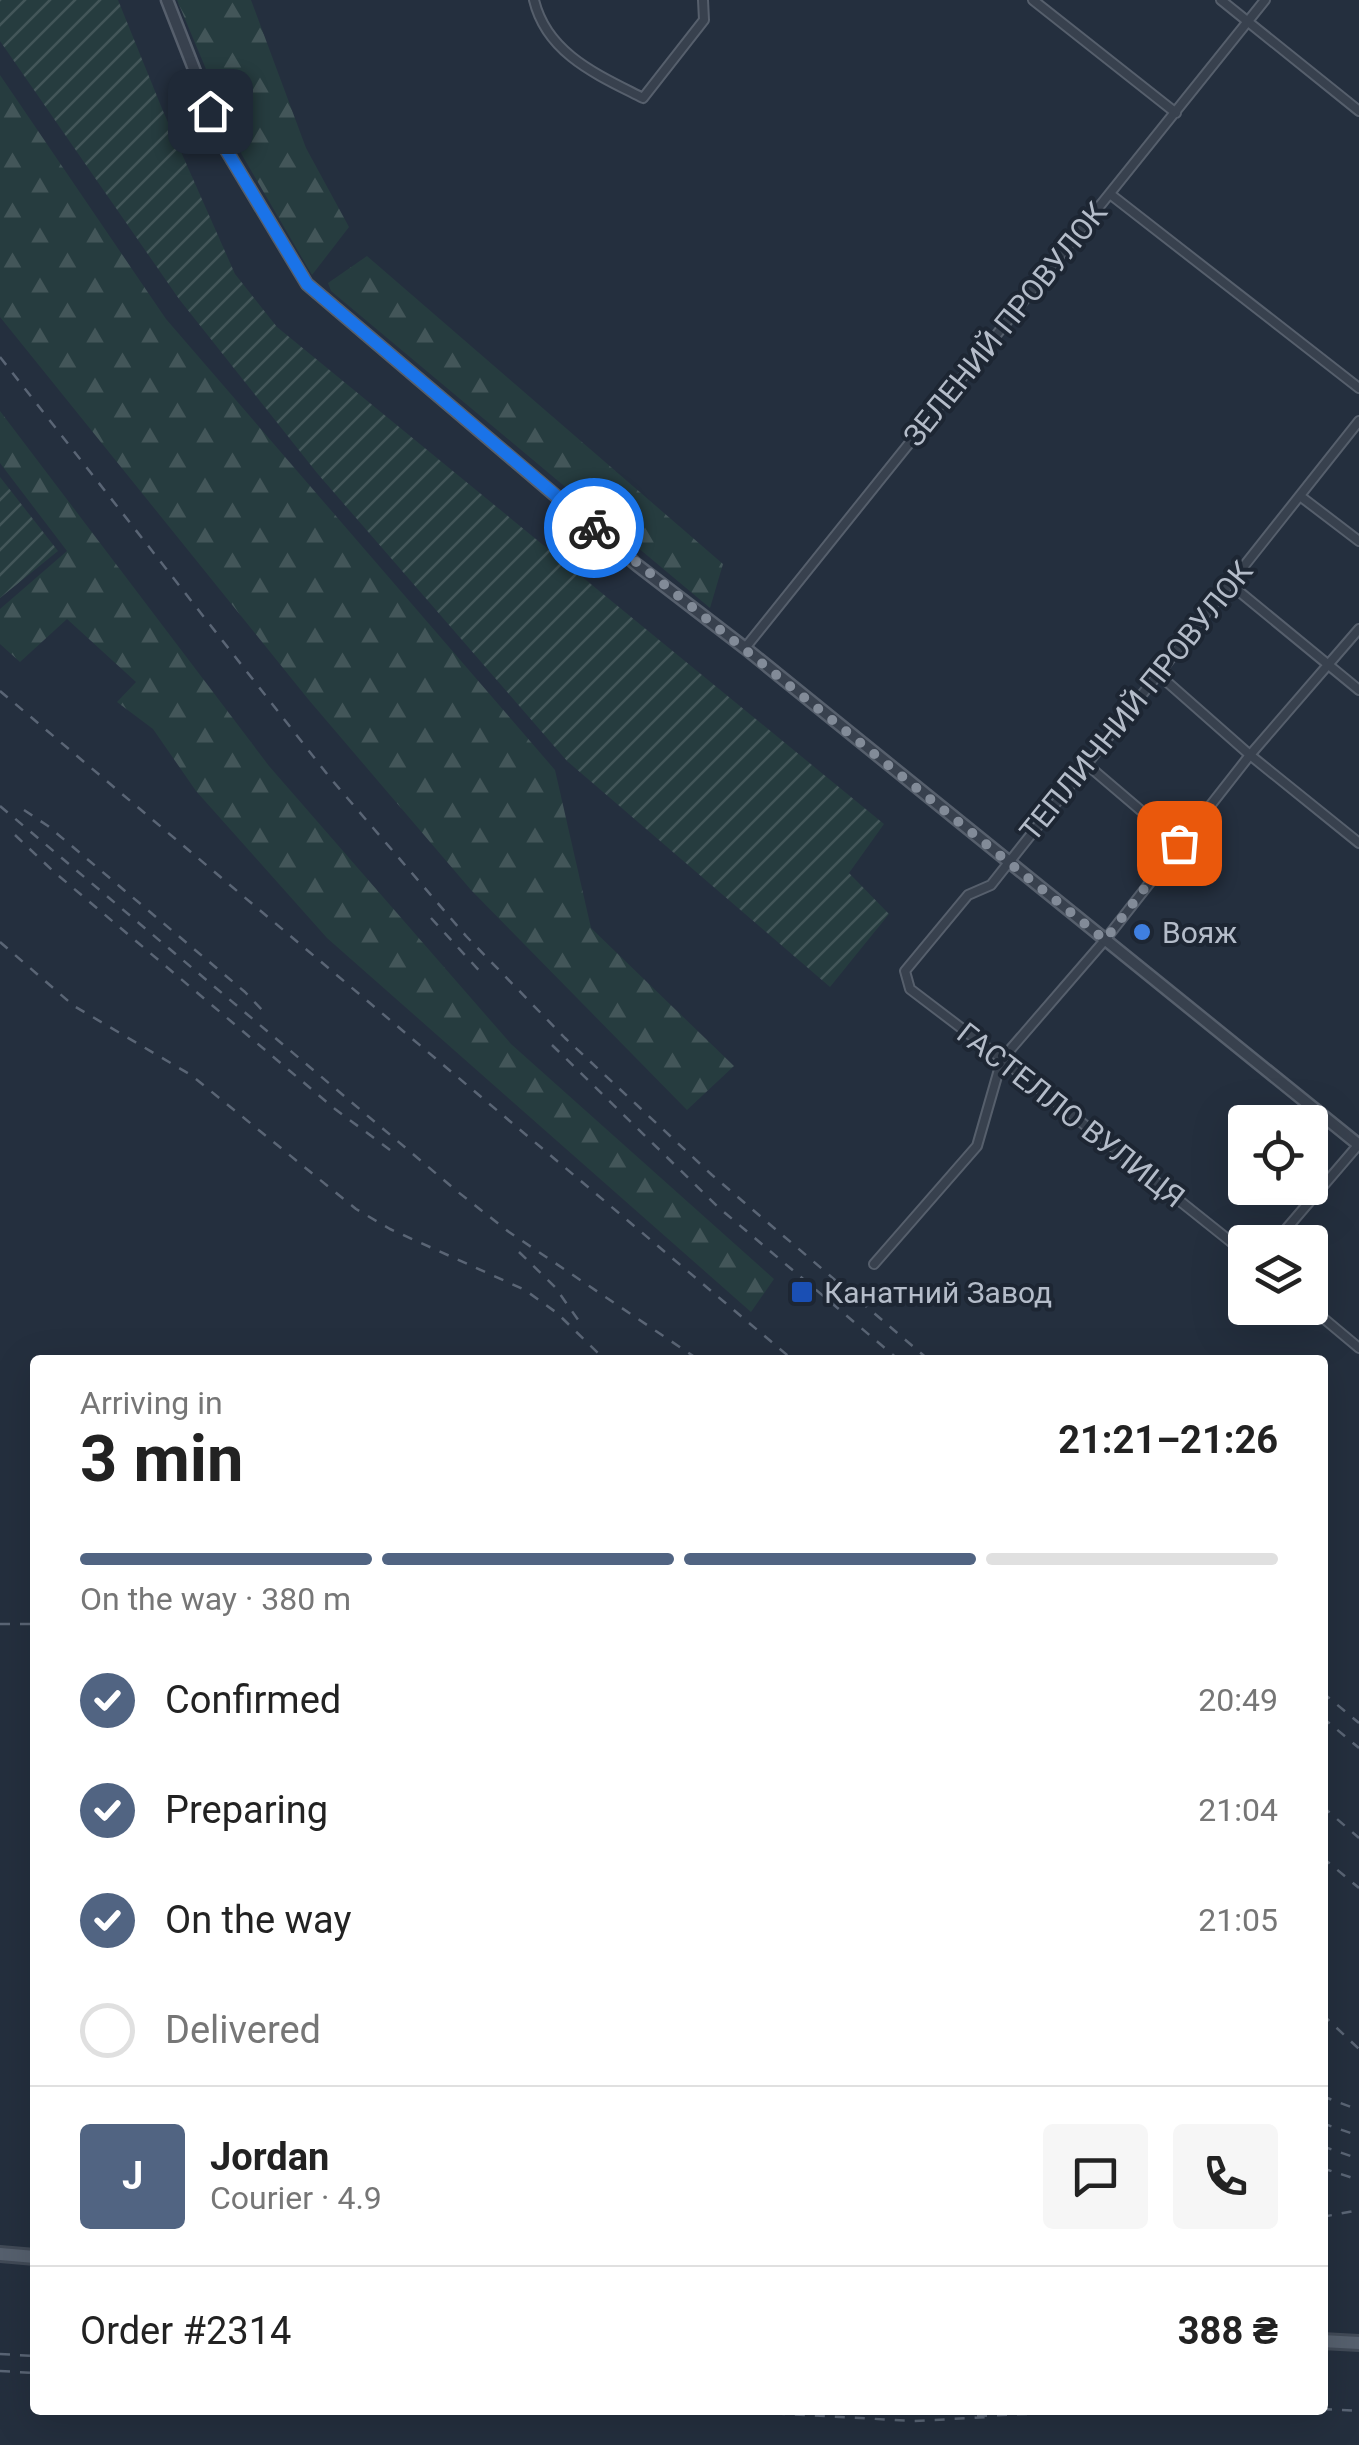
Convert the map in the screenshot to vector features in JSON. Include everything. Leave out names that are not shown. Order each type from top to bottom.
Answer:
[{"type":"main road","points":[[0,2254],[30,2257]]},
{"type":"main road","points":[[1328,2341],[1359,2342]]},
{"type":"street","points":[[167,0],[225,148],[307,284],[637,565],[1359,1144],[1290,1225]]},
{"type":"street","points":[[534,0],[538,18],[577,64],[642,98],[704,20],[703,0]]},
{"type":"street","points":[[1033,0],[1176,113]]},
{"type":"street","points":[[1220,0],[1359,111]]},
{"type":"street","name":"ЗЕЛЕНИЙ ПРОВУЛОК","points":[[745,648],[1265,0]]},
{"type":"street","points":[[1110,194],[1359,388]]},
{"type":"street","name":"ТЕПЛИЧНИЙ ПРОВУЛОК","points":[[905,971],[968,894],[990,885],[1359,421]]},
{"type":"street","points":[[1300,496],[1359,542]]},
{"type":"street","points":[[1230,584],[1359,690]]},
{"type":"street","points":[[874,1264],[977,1146],[1002,1058],[1105,940],[1250,755],[1359,629]]},
{"type":"street","points":[[1157,674],[1359,843]]},
{"type":"street","points":[[1085,763],[1179,843]]},
{"type":"street","name":"ГАСТЕЛЛО ВУЛИЦЯ","points":[[905,971],[910,990],[1002,1058],[1228,1239]]},
{"type":"street","points":[[1328,1322],[1359,1348]]},
{"type":"green space","points":[[0,0],[118,0],[235,274],[277,327],[884,824],[849,873],[889,914],[830,987],[567,761],[317,473],[179,299],[0,41]]},
{"type":"green space","points":[[177,0],[251,0],[306,148],[349,227],[312,275],[242,155]]},
{"type":"green space","points":[[0,75],[166,319],[555,770],[591,928],[734,1066],[687,1110],[471,890],[308,699],[0,317]]},
{"type":"green space","points":[[367,256],[723,564],[710,608],[331,291],[328,283]]},
{"type":"green space","points":[[0,411],[269,766],[511,1044],[774,1279],[751,1312],[327,938],[196,791],[153,729],[117,702],[136,682],[67,619],[20,662],[0,644],[0,609],[67,551],[0,463]]},
{"type":"green space","points":[[0,477],[58,551],[0,598]]},
{"type":"railway","points":[[0,357],[331,779],[466,936],[565,1038],[712,1175],[923,1355]]},
{"type":"railway","points":[[0,691],[787,1355]]},
{"type":"railway","points":[[0,806],[458,1192],[509,1232],[692,1355]]},
{"type":"railway","points":[[24,810],[48,826],[265,1013]]},
{"type":"railway","points":[[15,835],[335,1109],[394,1153]]},
{"type":"railway","points":[[431,918],[485,977]]},
{"type":"railway","points":[[0,942],[74,1006],[191,1075],[356,1209],[390,1229],[525,1290],[557,1313],[600,1355]]},
{"type":"railway","points":[[552,1045],[718,1207],[893,1355]]},
{"type":"railway","points":[[519,1252],[555,1287],[581,1324]]},
{"type":"railway","points":[[0,1624],[30,1624]]},
{"type":"railway","points":[[1328,1697],[1359,1723]]},
{"type":"railway","points":[[1328,1722],[1359,1748]]},
{"type":"railway","points":[[1328,1811],[1359,1838]]},
{"type":"railway","points":[[1328,1862],[1359,1888]]},
{"type":"railway","points":[[1328,2020],[1359,2049]]},
{"type":"railway","points":[[1328,2098],[1359,2110]]},
{"type":"railway","points":[[1328,2125],[1359,2136]]},
{"type":"railway","points":[[1328,2148],[1359,2159]]},
{"type":"railway","points":[[1328,2170],[1359,2180]]},
{"type":"railway","points":[[1328,2216],[1359,2210]]},
{"type":"railway","points":[[0,2354],[30,2356]]},
{"type":"railway","points":[[0,2371],[30,2373]]},
{"type":"railway","points":[[1328,2409],[1359,2411]]},
{"type":"railway","points":[[805,2415],[913,2421],[991,2417]]},
{"type":"railway","points":[[977,2416],[1001,2415]]},
{"type":"way so far","points":[[594,528],[1105,940],[1179,843]]},
{"type":"place","name":"Вояж","points":[[1142,932]]},
{"type":"place","name":"Канатний Завод","points":[[802,1292]]},
{"type":"route","points":[[210,111],[225,148],[307,284],[594,528]]}]
